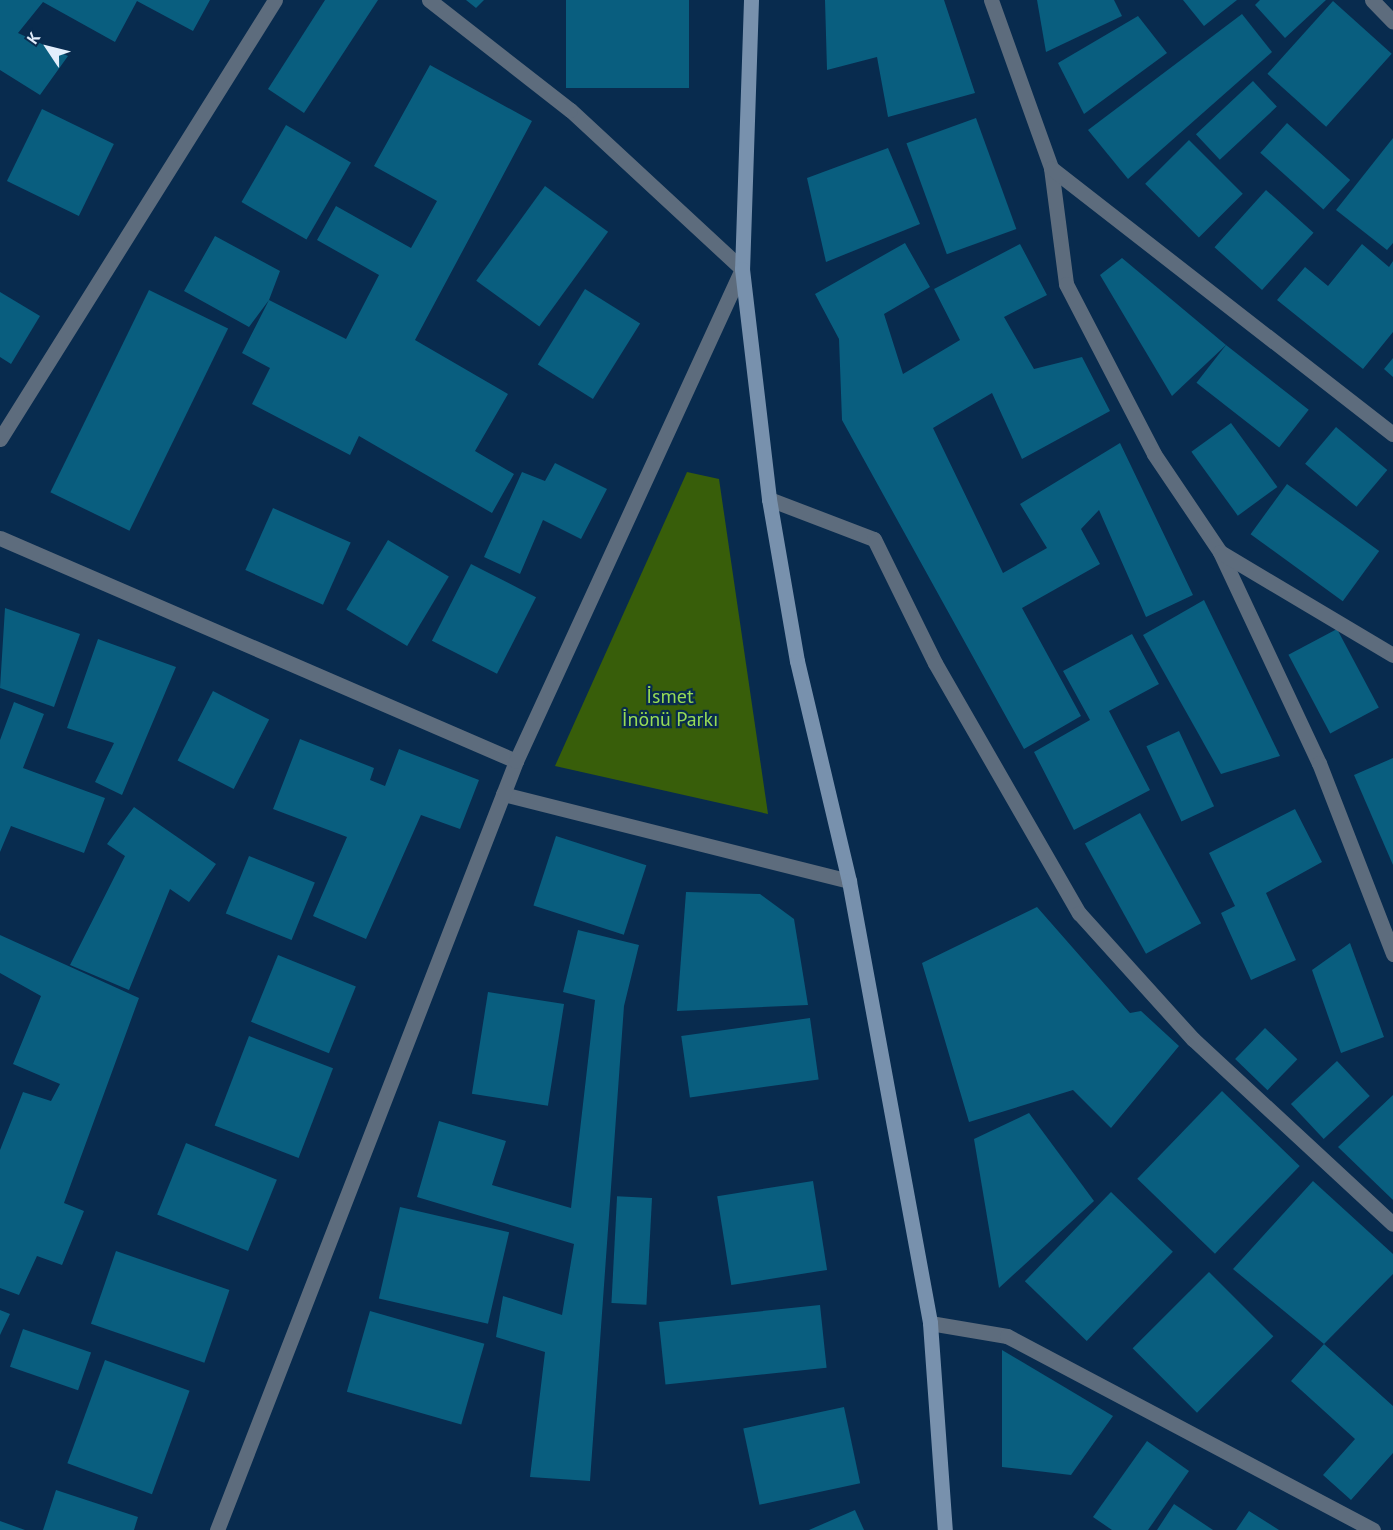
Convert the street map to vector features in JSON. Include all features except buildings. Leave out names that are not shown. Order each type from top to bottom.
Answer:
[{"type":"main road","points":[[751,0],[742,269],[769,499],[797,661],[849,881],[930,1323],[945,1530]]},
{"type":"street","points":[[0,439],[274,0]]},
{"type":"street","points":[[217,1530],[516,761],[742,269],[570,110],[429,0]]},
{"type":"street","points":[[991,0],[1051,168],[1066,284],[1154,454],[1220,552],[1319,763],[1393,954]]},
{"type":"street","points":[[1372,0],[1393,22]]},
{"type":"street","points":[[1051,168],[1393,434]]},
{"type":"street","points":[[769,499],[874,539],[935,663],[1079,913],[1193,1039],[1393,1224]]},
{"type":"street","points":[[0,538],[516,761]]},
{"type":"street","points":[[1220,552],[1393,655]]},
{"type":"street","points":[[504,794],[849,881]]},
{"type":"street","points":[[930,1323],[1007,1336],[1373,1530]]},
{"type":"green space","name":"İsmet İnönü Parkı","points":[[687,472],[719,479],[768,814],[555,766]]}]
